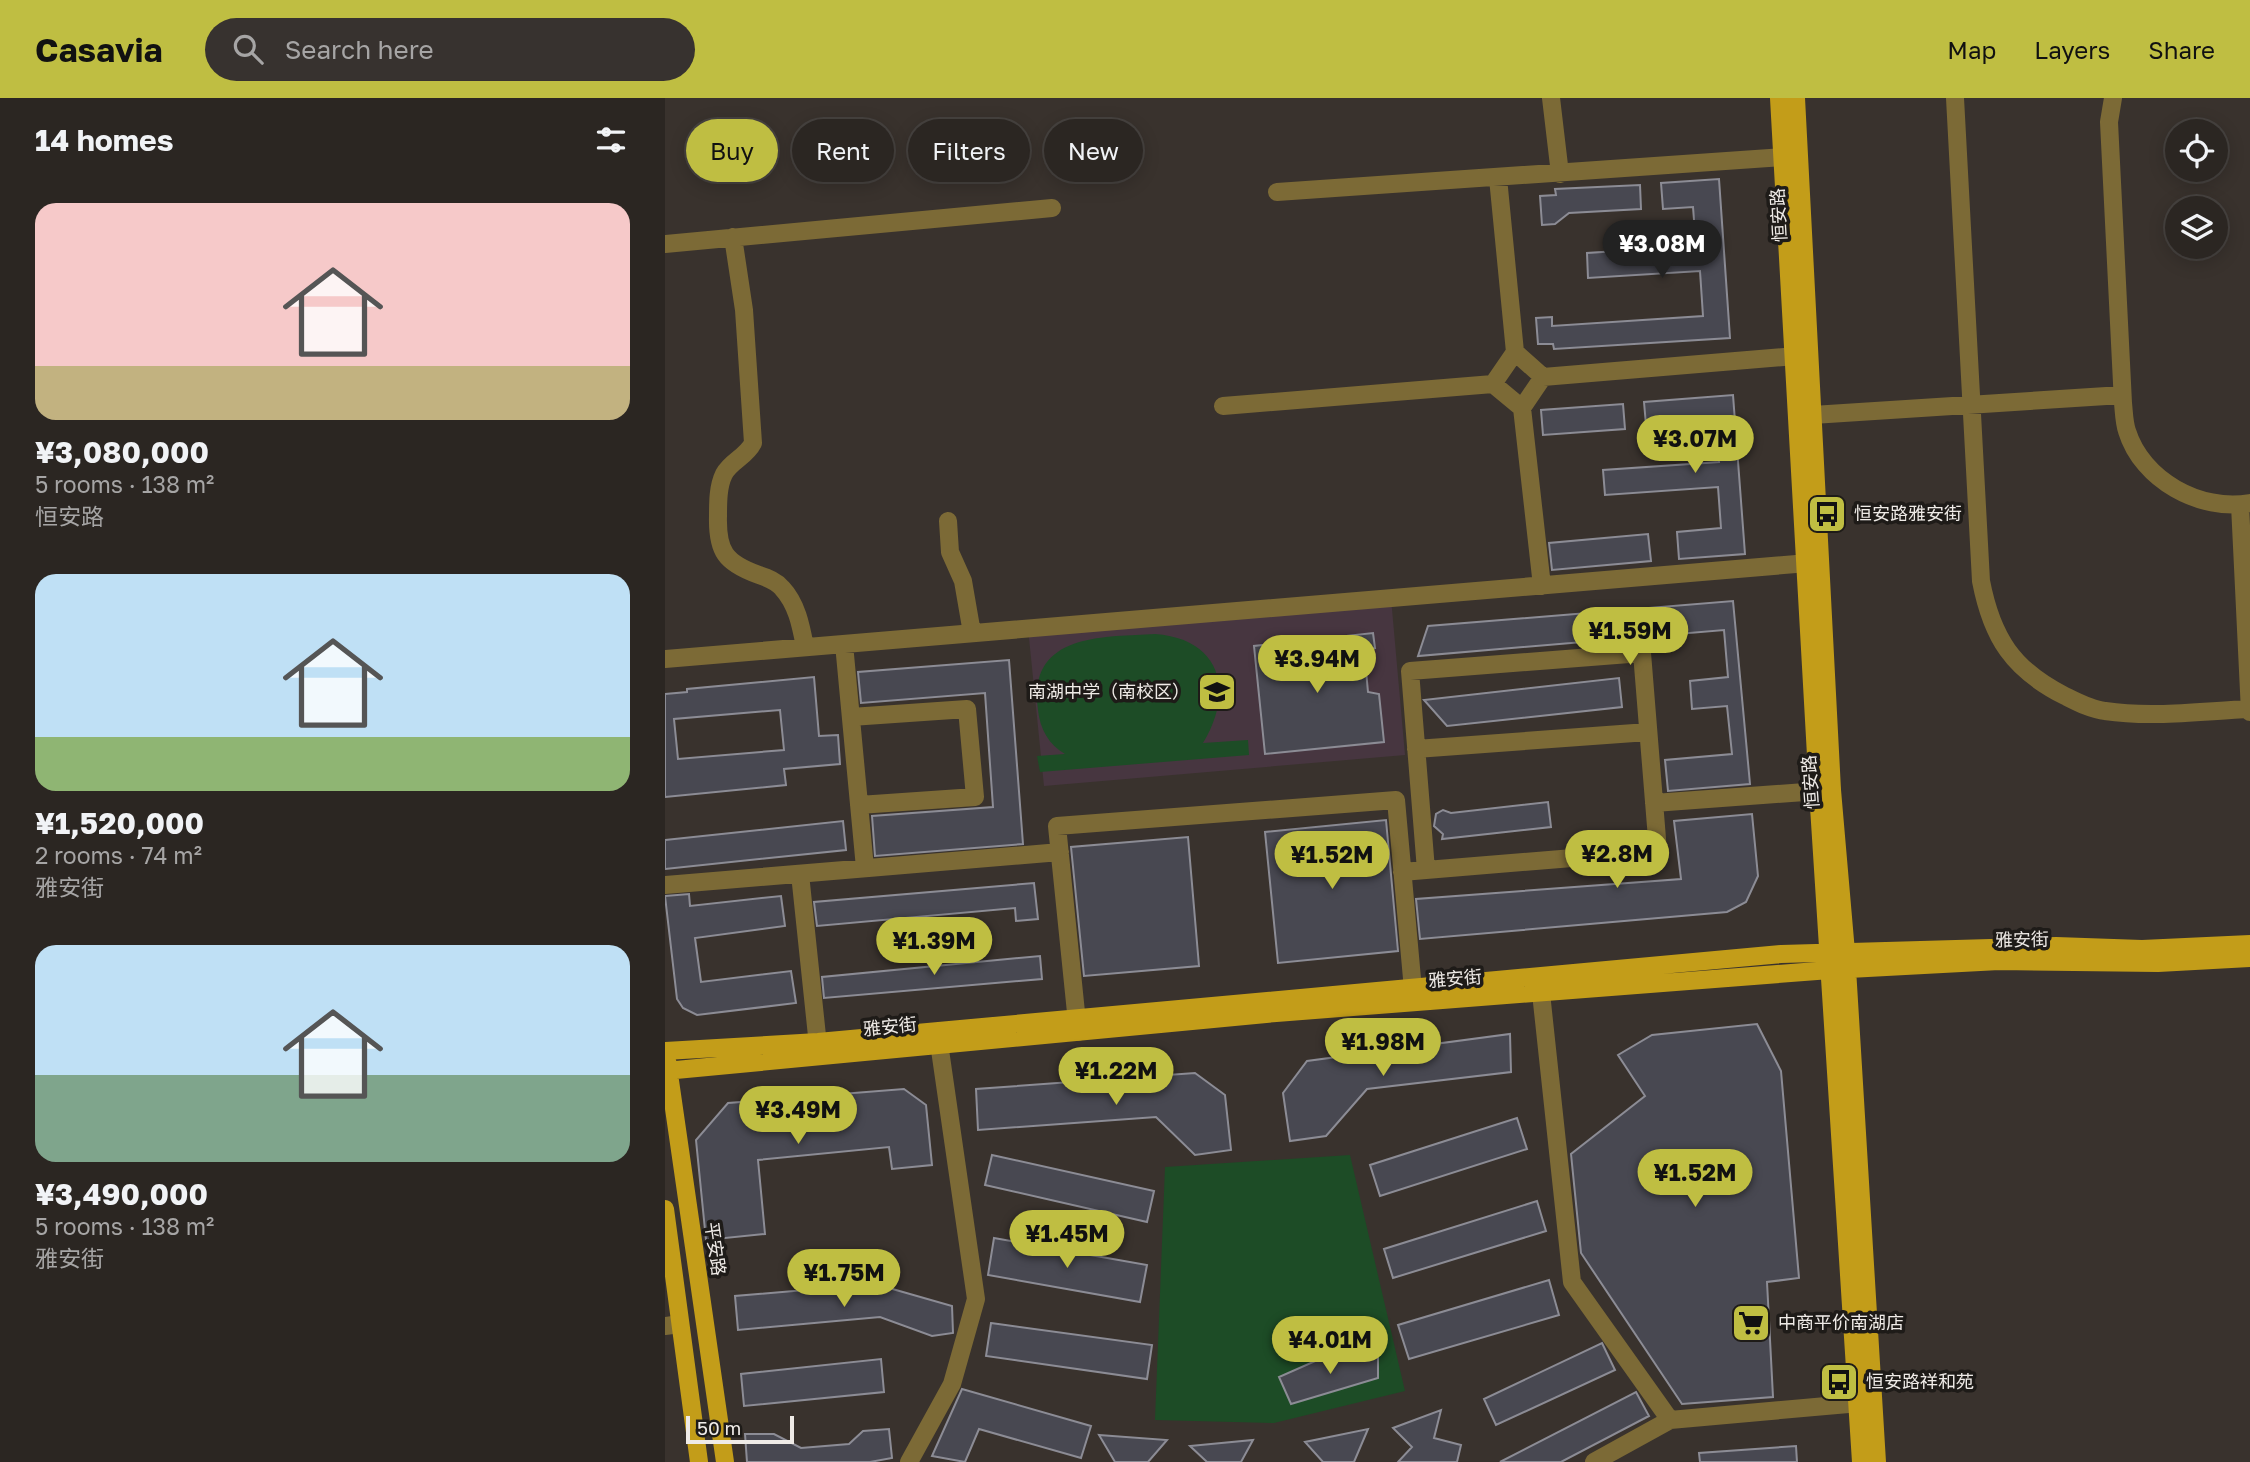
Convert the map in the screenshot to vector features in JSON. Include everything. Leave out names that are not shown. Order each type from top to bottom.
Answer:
[{"type":"main road","name":"恒安路","points":[[1779,98],[1790,157],[1825,790],[1866,1403],[1877,1462]]},
{"type":"main road","name":"恒安路","points":[[1790,157],[1796,98]]},
{"type":"main road","name":"雅安街","points":[[667,1070],[819,1048],[1414,995],[1838,961],[2056,946],[2142,949],[2250,944]]},
{"type":"main road","name":"雅安街","points":[[1414,995],[1541,993],[1838,961],[2023,960],[2158,963],[2250,958]]},
{"type":"main road","name":"雅安街","points":[[665,1048],[819,1048],[939,1043],[1078,1024]]},
{"type":"main road","name":"平安路","points":[[665,1048],[725,1462]]},
{"type":"main road","points":[[665,1209],[673,1325],[699,1462]]},
{"type":"main road","name":"恒安路","points":[[1861,1462],[1866,1403]]},
{"type":"street","points":[[1551,98],[1560,174]]},
{"type":"street","points":[[1955,98],[1981,581],[1987,612],[1998,638],[2019,665],[2040,684],[2103,711],[2141,713],[2250,710],[2245,504],[2211,504],[2186,495],[2156,475],[2137,452],[2127,431],[2122,395],[2109,122],[2113,98]]},
{"type":"street","points":[[1277,192],[1790,157]]},
{"type":"street","points":[[1493,384],[1515,352],[1498,178]]},
{"type":"street","points":[[665,244],[1052,208]]},
{"type":"street","points":[[733,237],[744,310],[753,443],[743,458],[728,467],[723,476],[718,512],[719,546],[723,554],[736,563],[775,581],[782,588],[795,608],[806,647]]},
{"type":"street","points":[[1515,352],[1543,377],[1800,356]]},
{"type":"street","points":[[1542,586],[1522,408],[1543,377]]},
{"type":"street","points":[[1223,407],[1493,384],[1522,408]]},
{"type":"street","points":[[1804,416],[2122,395]]},
{"type":"street","points":[[948,521],[950,552],[963,581],[972,633]]},
{"type":"street","points":[[665,659],[1812,562]]},
{"type":"street","points":[[844,644],[865,868]]},
{"type":"street","points":[[1402,872],[1658,851],[1642,653],[1410,671],[1426,870]]},
{"type":"street","points":[[851,717],[967,709],[975,797],[859,805]]},
{"type":"street","points":[[1416,749],[1649,732]]},
{"type":"street","points":[[1654,803],[1825,790]]},
{"type":"street","points":[[1078,1024],[1056,826],[1396,800],[1414,995]]},
{"type":"street","points":[[665,885],[1060,852]]},
{"type":"street","points":[[800,874],[819,1048]]},
{"type":"street","points":[[1541,993],[1572,1282],[1669,1420]]},
{"type":"street","points":[[909,1462],[951,1384],[976,1299],[939,1043]]},
{"type":"street","points":[[1594,1462],[1616,1456],[1669,1420],[1866,1403]]},
{"type":"shaded area","name":"南湖中学（南校区）","points":[[1391,598],[1405,755],[1044,786],[1028,628]]},
{"type":"green space","points":[[1155,634],[1178,638],[1195,646],[1208,657],[1216,671],[1218,705],[1213,724],[1203,743],[1248,740],[1249,755],[1040,772],[1037,756],[1065,754],[1050,741],[1039,717],[1038,685],[1044,666],[1056,653],[1073,644],[1113,636]]},
{"type":"green space","points":[[1350,1155],[1405,1391],[1274,1423],[1155,1420],[1165,1167]]},
{"type":"building","points":[[1719,179],[1730,338],[1554,349],[1553,344],[1538,344],[1536,318],[1552,317],[1552,326],[1703,316],[1700,271],[1588,278],[1587,253],[1696,246],[1693,207],[1663,209],[1661,183]]},
{"type":"building","points":[[1640,185],[1641,209],[1569,213],[1555,224],[1542,225],[1540,196],[1556,195],[1555,189]]},
{"type":"building","points":[[1733,395],[1745,554],[1679,559],[1677,532],[1721,528],[1718,487],[1605,495],[1603,470],[1719,462],[1716,420],[1646,425],[1644,402]]},
{"type":"building","points":[[1623,404],[1625,429],[1543,435],[1541,410]]},
{"type":"building","points":[[1648,534],[1651,561],[1552,570],[1549,543]]},
{"type":"building","points":[[1733,601],[1750,784],[1668,791],[1665,760],[1732,754],[1727,706],[1692,709],[1690,681],[1728,677],[1724,630],[1418,656],[1428,626]]},
{"type":"building","points":[[1373,633],[1375,648],[1364,649],[1368,692],[1379,694],[1384,742],[1265,754],[1254,646]]},
{"type":"building","points":[[1009,660],[1023,844],[875,856],[872,816],[993,807],[985,693],[861,703],[858,672]]},
{"type":"building","points":[[814,677],[819,736],[838,735],[840,764],[784,769],[786,785],[665,797],[665,694],[687,692],[687,689]],"holes":[[[780,710],[784,750],[678,759],[674,719]]]},
{"type":"building","points":[[1619,678],[1622,707],[1447,726],[1424,700]]},
{"type":"building","points":[[1548,802],[1551,827],[1442,839],[1443,834],[1434,826],[1436,814],[1443,810],[1451,813]]},
{"type":"building","points":[[1752,814],[1758,876],[1746,902],[1727,912],[1420,939],[1416,899],[1681,879],[1674,821]]},
{"type":"building","points":[[1386,820],[1398,951],[1278,963],[1265,832]]},
{"type":"building","points":[[843,821],[846,850],[665,869],[665,840]]},
{"type":"building","points":[[1188,837],[1199,966],[1084,976],[1071,847]]},
{"type":"building","points":[[1034,883],[1038,919],[1016,921],[1015,908],[817,926],[814,902]]},
{"type":"building","points":[[689,894],[690,906],[781,896],[785,926],[695,938],[701,982],[791,971],[796,1003],[697,1015],[683,1008],[677,999],[665,896]]},
{"type":"building","points":[[1040,956],[1042,979],[824,998],[822,977]]},
{"type":"building","points":[[1757,1024],[1781,1071],[1799,1278],[1767,1282],[1773,1397],[1682,1404],[1581,1253],[1571,1154],[1645,1096],[1618,1055],[1652,1035]]},
{"type":"building","points":[[1510,1034],[1511,1072],[1367,1089],[1326,1136],[1290,1141],[1283,1093],[1307,1061]]},
{"type":"building","points":[[1195,1073],[1225,1095],[1231,1150],[1195,1155],[1156,1117],[978,1130],[976,1089]]},
{"type":"building","points":[[904,1089],[926,1105],[932,1165],[892,1169],[889,1147],[758,1160],[765,1234],[706,1240],[696,1140],[728,1103]]},
{"type":"building","points":[[1517,1118],[1527,1149],[1380,1196],[1370,1165]]},
{"type":"building","points":[[992,1155],[1154,1191],[1147,1222],[985,1185]]},
{"type":"building","points":[[1537,1201],[1546,1231],[1393,1278],[1384,1249]]},
{"type":"building","points":[[994,1238],[1147,1265],[1140,1302],[988,1275]]},
{"type":"building","points":[[1549,1280],[1559,1315],[1409,1359],[1398,1325]]},
{"type":"building","points":[[875,1284],[952,1306],[953,1333],[932,1336],[880,1317],[738,1330],[735,1296]]},
{"type":"building","points":[[991,1323],[1152,1345],[1147,1379],[986,1356]]},
{"type":"building","points":[[1602,1343],[1615,1370],[1496,1425],[1484,1399]]},
{"type":"building","points":[[1378,1352],[1378,1378],[1291,1404],[1279,1377],[1322,1358]]},
{"type":"building","points":[[881,1359],[884,1392],[744,1406],[741,1374]]},
{"type":"building","points":[[962,1389],[1091,1426],[1081,1458],[979,1429],[965,1462],[932,1456]]},
{"type":"building","points":[[1636,1392],[1649,1416],[1561,1462],[1500,1462]]},
{"type":"building","points":[[1441,1410],[1434,1438],[1461,1445],[1457,1462],[1398,1462],[1412,1447],[1393,1428]]},
{"type":"building","points":[[889,1429],[892,1458],[870,1462],[747,1462],[745,1434],[774,1434],[801,1448],[849,1444],[863,1431]]},
{"type":"building","points":[[1368,1429],[1354,1462],[1323,1462],[1305,1442]]},
{"type":"building","points":[[1099,1435],[1167,1440],[1148,1462],[1115,1462]]},
{"type":"building","points":[[1253,1440],[1241,1462],[1207,1462],[1190,1446]]},
{"type":"building","points":[[1796,1446],[1797,1462],[1700,1462],[1699,1453]]},
{"type":"place","name":"恒安路雅安街","points":[[1827,514]]},
{"type":"place","name":"南湖中学（南校区）","points":[[1217,692]]},
{"type":"place","name":"中商平价南湖店","points":[[1751,1323]]},
{"type":"place","name":"恒安路祥和苑","points":[[1839,1382]]}]
